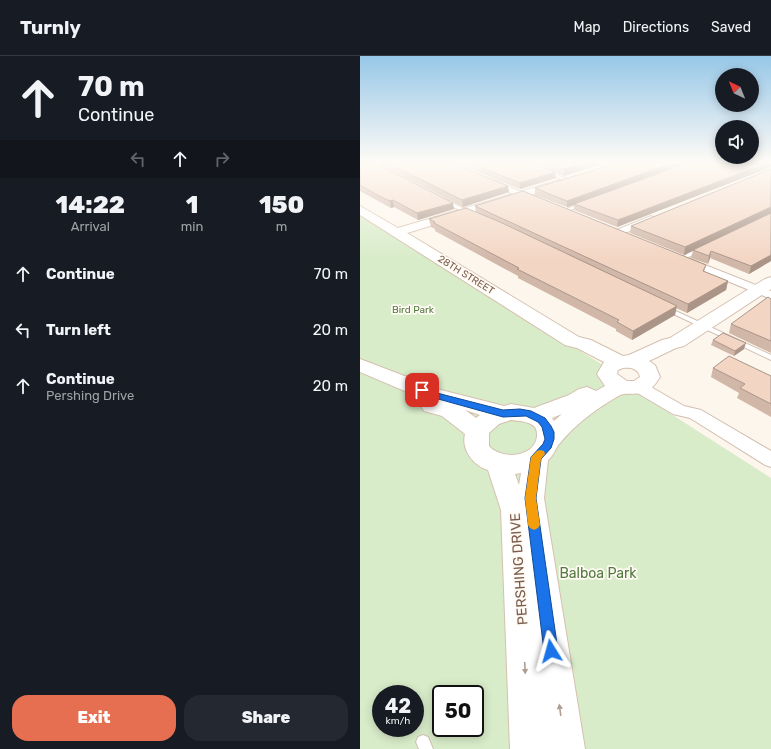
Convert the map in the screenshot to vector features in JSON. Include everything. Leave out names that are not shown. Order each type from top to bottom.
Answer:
[{"type":"street","points":[[397,232],[517,195]]},
{"type":"street","points":[[524,195],[542,203]]},
{"type":"street","name":"28TH STREET","points":[[360,210],[572,341],[574,345],[687,404],[695,414],[771,460]]},
{"type":"street","points":[[559,210],[576,217]]},
{"type":"street","points":[[631,239],[614,232],[661,215]]},
{"type":"street","points":[[677,257],[767,289]]},
{"type":"street","points":[[535,416],[577,400],[628,374],[674,348],[677,342],[702,326],[767,289]]},
{"type":"street","points":[[360,365],[434,395],[503,414]]},
{"type":"street","points":[[543,448],[549,432],[547,426],[535,416],[520,412],[503,414],[488,420],[478,432],[476,440],[477,448],[489,461],[499,464],[512,465],[525,463],[543,448],[574,415],[628,374]]},
{"type":"street","points":[[360,378],[414,401],[449,410],[478,432]]},
{"type":"street","name":"PERSHING DRIVE","points":[[543,448],[531,498],[538,563],[565,749]]},
{"type":"street","name":"PERSHING DRIVE","points":[[499,464],[515,510],[530,749]]},
{"type":"lane","points":[[441,199],[478,217]]},
{"type":"lane","points":[[559,210],[592,201]]},
{"type":"lane","points":[[677,257],[709,245]]},
{"type":"lane","points":[[660,305],[771,358]]},
{"type":"green space","name":"Balboa Park","points":[[360,215],[616,373],[610,375],[771,478],[771,749],[360,749]]},
{"type":"building","points":[[378,195],[438,195],[453,203],[417,213],[393,200],[390,201]]},
{"type":"building","points":[[453,195],[477,195],[462,200]]},
{"type":"building","points":[[509,195],[534,195],[706,265],[703,271],[728,281],[688,304],[475,206]]},
{"type":"building","points":[[553,195],[583,195],[567,201]]},
{"type":"building","points":[[598,195],[682,195],[618,220],[574,204]]},
{"type":"building","points":[[706,195],[771,195],[771,207],[685,247],[631,226]]},
{"type":"building","points":[[466,208],[500,222],[677,306],[633,331],[617,322],[619,320],[517,269],[519,268],[429,219]]},
{"type":"building","points":[[771,213],[771,255],[751,266],[711,251],[709,256],[693,250]]},
{"type":"building","points":[[768,297],[771,299],[771,341],[731,324]]},
{"type":"building","points":[[723,333],[746,343],[735,351],[713,340]]},
{"type":"building","points":[[729,356],[771,376],[771,404],[740,388],[745,384],[713,368]]},
{"type":"slow traffic","points":[[534,525],[531,498],[536,457],[540,454]]},
{"type":"route","points":[[422,390],[434,395],[503,414],[511,412],[528,413],[542,420],[547,426],[550,439],[543,452],[536,457],[531,498],[538,563],[551,651]]},
{"type":"park label","name":"Bird Park","points":[[413,310]]}]
